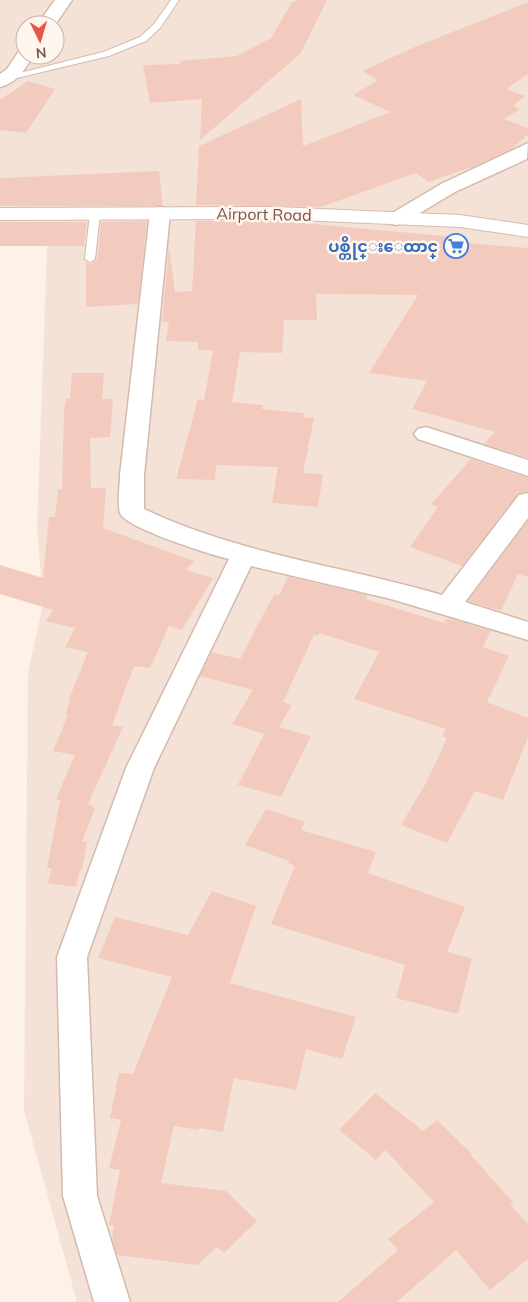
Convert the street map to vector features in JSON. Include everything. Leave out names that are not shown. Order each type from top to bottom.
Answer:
[{"type":"main road","name":"Airport Road","points":[[0,214],[275,213],[460,221],[528,231]]},
{"type":"street","points":[[53,15],[64,0]]},
{"type":"street","points":[[2,81],[18,65]]},
{"type":"street","points":[[396,219],[448,188],[520,155],[528,149]]},
{"type":"street","points":[[160,213],[132,475],[132,513],[154,525],[243,556],[373,585],[528,631]]},
{"type":"street","points":[[426,434],[528,468]]},
{"type":"street","points":[[447,607],[528,501]]},
{"type":"street","points":[[112,1302],[80,1196],[72,958],[140,768],[243,556]]},
{"type":"lane","points":[[2,81],[106,54],[143,39],[157,26],[175,0]]},
{"type":"lane","points":[[90,259],[95,214]]},
{"type":"shaded area","points":[[0,0],[528,0],[528,1302],[77,1302],[24,1110],[28,673],[43,604],[37,528],[48,222],[0,222]]},
{"type":"building","points":[[297,0],[327,0],[301,53],[200,140],[202,99],[150,103],[143,65],[181,64],[180,61],[237,56],[271,38],[292,2]]},
{"type":"building","points":[[528,2],[528,74],[506,89],[525,96],[513,106],[520,109],[504,119],[528,128],[528,135],[511,149],[475,166],[428,182],[416,173],[321,207],[196,205],[199,146],[301,99],[303,146],[390,112],[353,95],[378,80],[362,71],[417,46]]},
{"type":"building","points":[[28,81],[55,89],[26,133],[0,130],[0,100]]},
{"type":"building","points":[[159,171],[163,206],[0,206],[0,178]]},
{"type":"building","points":[[147,221],[138,304],[86,307],[86,262],[91,264],[97,259],[101,222]]},
{"type":"building","points":[[196,221],[282,221],[454,237],[454,242],[528,248],[528,458],[484,444],[495,432],[412,409],[427,381],[369,373],[418,295],[316,294],[317,320],[284,320],[282,353],[240,352],[232,402],[263,405],[262,409],[304,413],[303,417],[314,418],[303,473],[323,474],[318,507],[272,503],[278,467],[216,465],[215,480],[176,479],[198,399],[204,400],[213,350],[198,350],[198,342],[166,341],[169,322],[162,322],[169,246],[175,292],[192,291]]},
{"type":"building","points":[[0,222],[87,222],[84,246],[0,246]]},
{"type":"building","points":[[72,373],[104,373],[102,399],[113,399],[110,437],[90,438],[91,488],[106,488],[103,528],[194,561],[186,570],[213,578],[182,630],[169,626],[150,668],[134,666],[112,725],[123,727],[88,804],[95,808],[82,842],[87,842],[82,870],[80,870],[76,887],[48,883],[52,868],[47,868],[60,800],[56,799],[75,755],[53,751],[68,715],[65,715],[70,701],[68,701],[88,652],[65,647],[75,628],[46,621],[53,610],[0,594],[0,565],[43,578],[49,517],[55,517],[58,489],[62,489],[64,410],[66,399],[70,399]]},
{"type":"building","points":[[471,459],[528,478],[528,491],[518,494],[462,566],[410,547],[438,507],[431,504]]},
{"type":"building","points":[[528,521],[528,577],[518,574],[501,611],[468,601]]},
{"type":"building","points":[[288,577],[367,595],[366,599],[444,623],[446,619],[455,620],[491,631],[483,647],[509,656],[487,702],[528,718],[528,737],[503,800],[475,791],[447,843],[401,825],[426,783],[447,738],[442,736],[446,729],[354,699],[379,652],[319,633],[318,636],[314,635],[283,702],[292,705],[279,727],[311,736],[281,797],[238,785],[264,734],[232,724],[253,690],[200,676],[212,652],[240,659],[274,594],[279,595]]},
{"type":"building","points":[[266,809],[305,822],[301,830],[376,852],[368,873],[465,907],[447,952],[472,958],[458,1014],[396,998],[405,965],[271,924],[295,866],[288,863],[289,861],[245,845]]},
{"type":"building","points":[[212,891],[256,906],[230,983],[356,1017],[342,1059],[306,1049],[296,1090],[234,1078],[223,1132],[174,1126],[161,1183],[226,1191],[257,1221],[224,1253],[217,1247],[197,1265],[117,1255],[112,1238],[114,1226],[109,1225],[120,1170],[109,1168],[121,1120],[110,1118],[119,1073],[133,1074],[172,977],[98,958],[115,917],[188,935]]},
{"type":"building","points":[[375,1093],[423,1131],[437,1120],[471,1153],[513,1202],[510,1204],[528,1224],[528,1259],[490,1290],[456,1250],[397,1302],[338,1302],[398,1250],[388,1239],[434,1202],[385,1150],[376,1160],[339,1130]]},
{"type":"place","name":"ပစ္တိုင္းေထာင္","points":[[456,246]]}]
